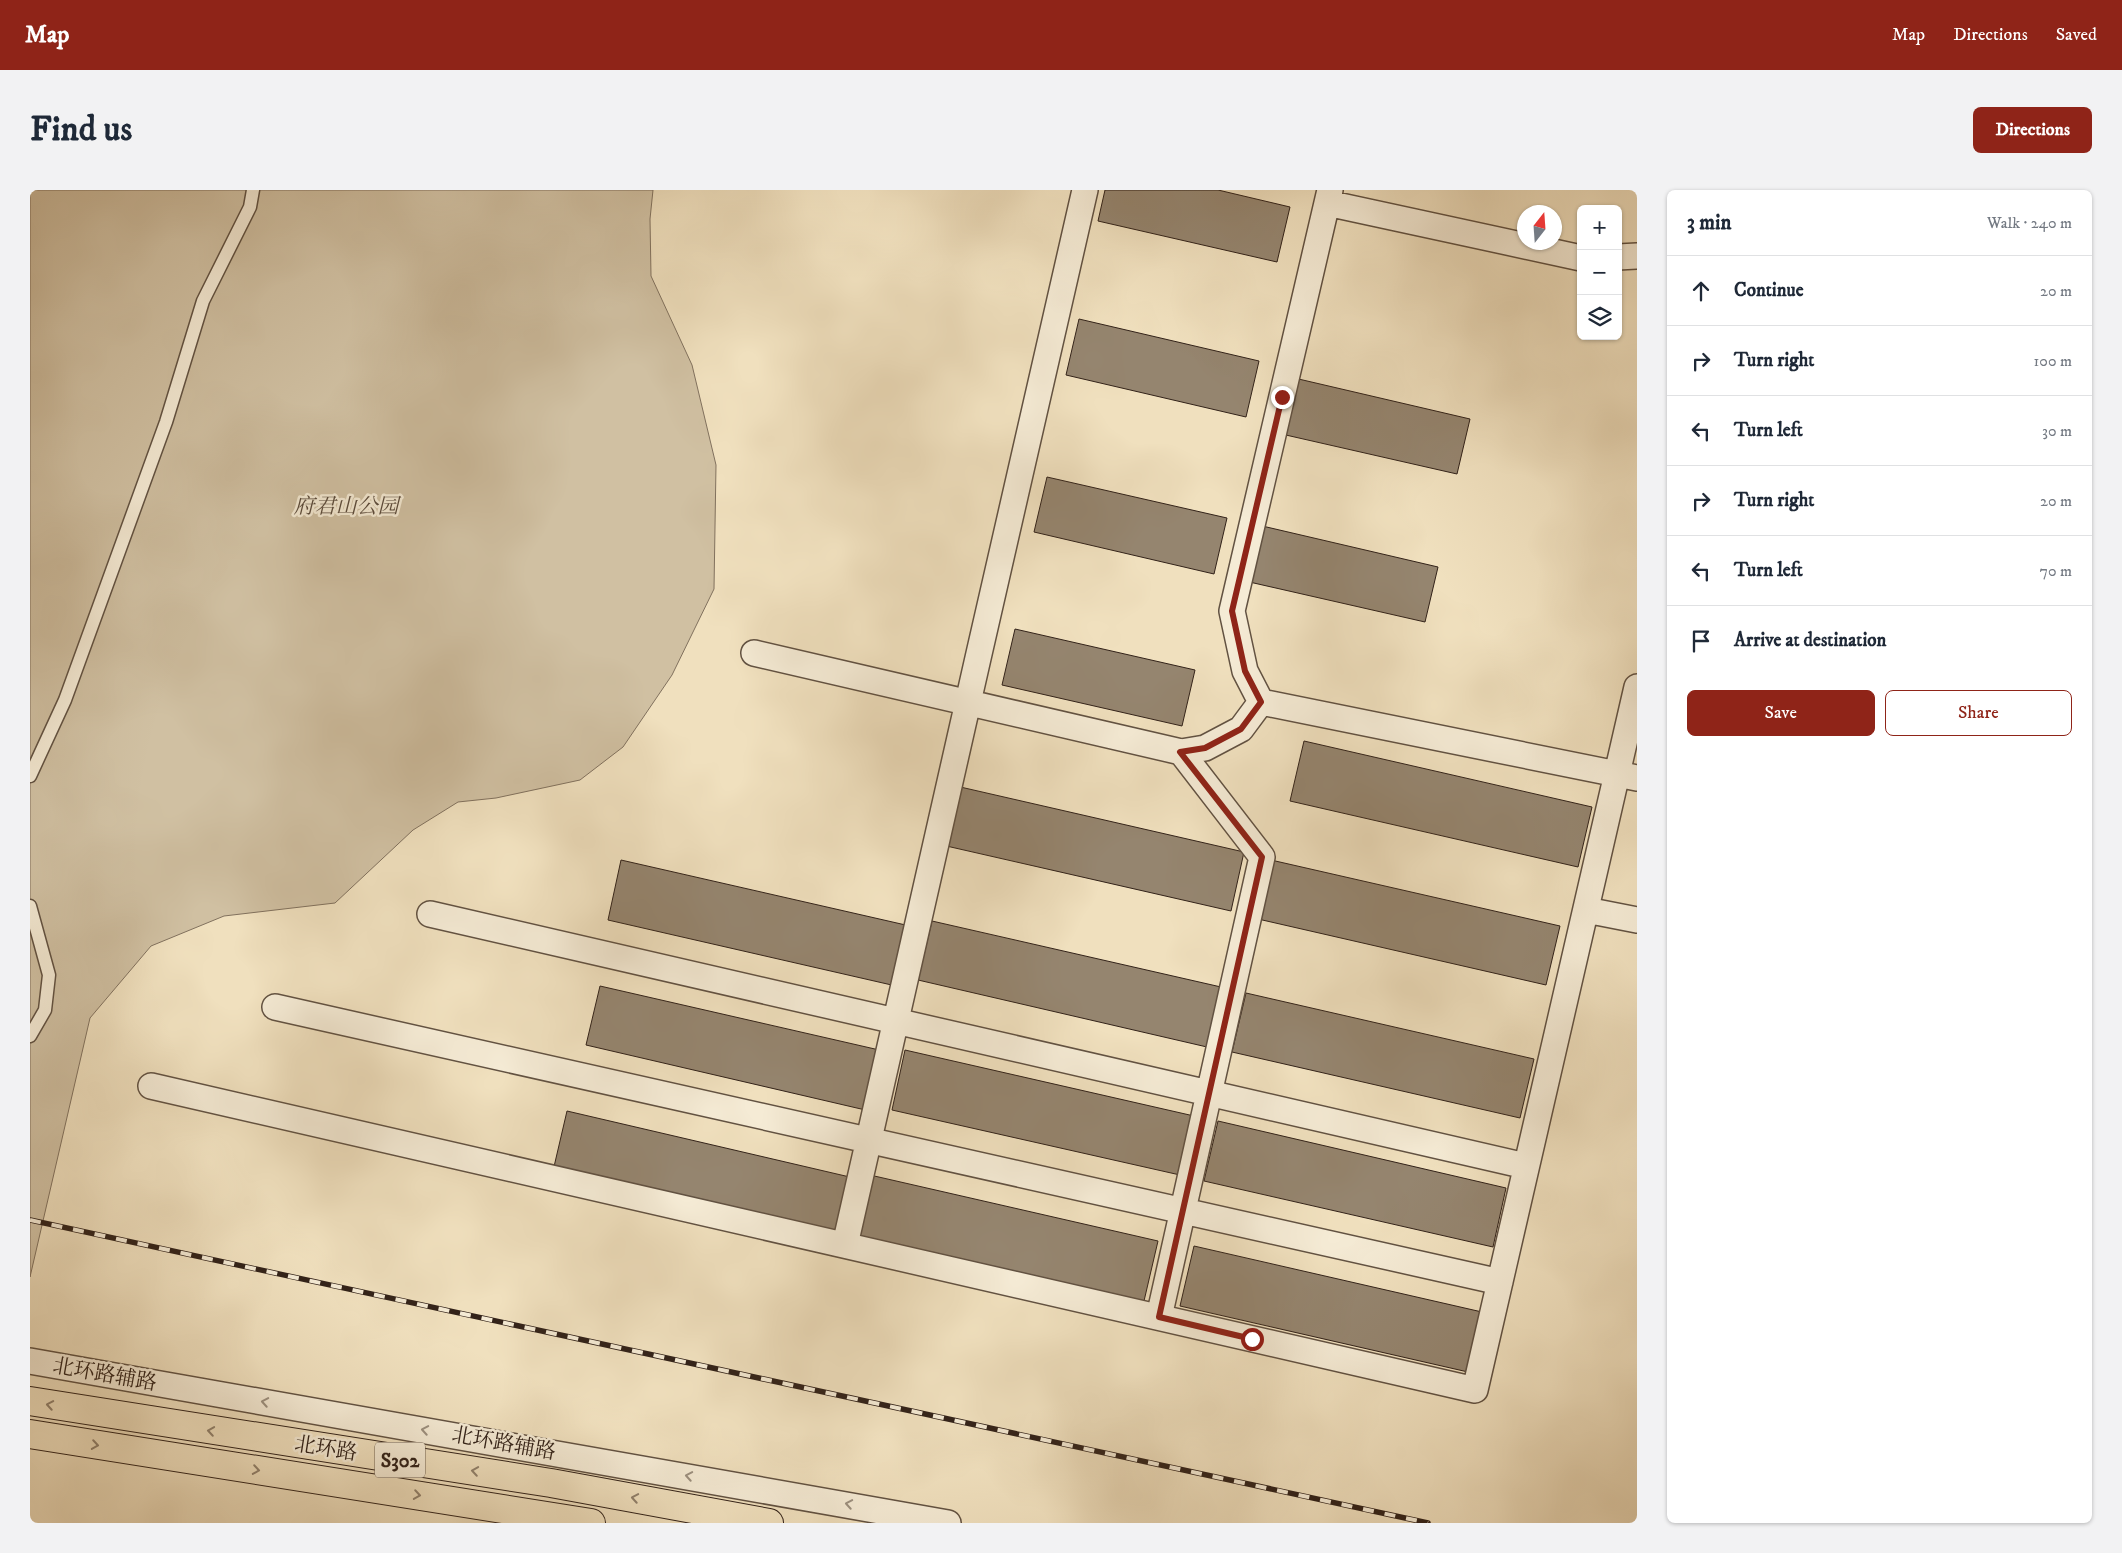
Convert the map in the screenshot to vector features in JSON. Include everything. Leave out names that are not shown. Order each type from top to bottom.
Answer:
[{"type":"highway","name":"北环路","points":[[30,1401],[551,1483],[769,1523]]},
{"type":"highway","name":"北环路","points":[[30,1434],[591,1523]]},
{"type":"street","points":[[845,1245],[1085,190]]},
{"type":"street","points":[[1261,702],[1245,671],[1232,611],[1329,196],[1577,257]]},
{"type":"street","points":[[1622,257],[1637,256]]},
{"type":"street","points":[[754,653],[1180,752],[1205,748],[1241,729],[1261,702]]},
{"type":"street","points":[[151,1086],[1475,1390],[1586,910],[1627,776],[1637,687]]},
{"type":"street","points":[[1261,702],[1627,776]]},
{"type":"street","points":[[1159,1317],[1262,857],[1180,752]]},
{"type":"street","points":[[1586,910],[1637,920]]},
{"type":"street","points":[[430,914],[1526,1166]]},
{"type":"street","points":[[275,1007],[1500,1282]]},
{"type":"street","name":"北环路辅路","points":[[30,1360],[906,1514],[948,1523]]},
{"type":"lane","points":[[30,776],[65,700],[166,422],[204,302],[250,207],[253,190]]},
{"type":"lane","points":[[30,906],[49,975],[45,1010],[30,1036]]},
{"type":"green space","name":"府君山公园","points":[[30,190],[653,190],[650,219],[651,276],[692,365],[716,465],[714,589],[672,675],[623,747],[580,780],[496,798],[458,802],[413,830],[335,903],[224,916],[151,946],[90,1018],[30,1277]]},
{"type":"building","points":[[1105,190],[1218,190],[1290,207],[1277,262],[1098,221]]},
{"type":"building","points":[[1079,319],[1259,361],[1246,417],[1066,375]]},
{"type":"building","points":[[1290,377],[1470,419],[1457,474],[1277,433]]},
{"type":"building","points":[[1047,477],[1227,518],[1214,574],[1034,532]]},
{"type":"building","points":[[1258,525],[1438,567],[1425,622],[1245,581]]},
{"type":"building","points":[[1015,629],[1195,670],[1182,726],[1002,685]]},
{"type":"building","points":[[1304,741],[1592,807],[1578,867],[1290,801]]},
{"type":"building","points":[[956,786],[1244,852],[1231,911],[942,845]]},
{"type":"building","points":[[621,860],[910,926],[896,986],[608,920]]},
{"type":"building","points":[[1271,860],[1560,926],[1546,985],[1258,919]]},
{"type":"building","points":[[932,921],[1221,987],[1207,1047],[918,980]]},
{"type":"building","points":[[600,986],[888,1052],[874,1112],[586,1045]]},
{"type":"building","points":[[1246,993],[1534,1059],[1520,1118],[1232,1052]]},
{"type":"building","points":[[905,1050],[1194,1116],[1180,1175],[892,1110]]},
{"type":"building","points":[[567,1111],[854,1178],[841,1237],[553,1171]]},
{"type":"building","points":[[1218,1121],[1506,1188],[1493,1247],[1204,1181]]},
{"type":"building","points":[[870,1175],[1158,1241],[1144,1301],[856,1235]]},
{"type":"building","points":[[1194,1246],[1482,1312],[1468,1372],[1180,1306]]},
{"type":"railway","points":[[30,1220],[1428,1523]]},
{"type":"route","points":[[1252,1339],[1159,1317],[1262,857],[1180,752],[1205,748],[1241,729],[1261,702],[1245,671],[1232,611],[1282,397]]}]
